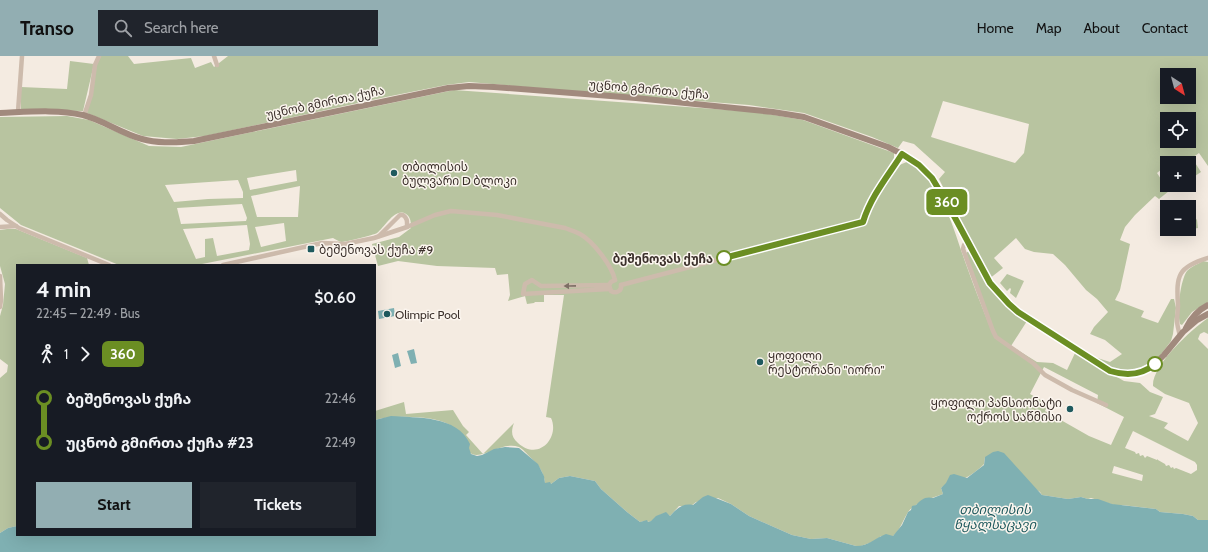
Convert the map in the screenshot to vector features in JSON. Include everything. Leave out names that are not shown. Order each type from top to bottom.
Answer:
[{"type":"main road","name":"უცნობ გმირთა ქუჩა","points":[[0,113],[61,112],[84,116],[141,139],[159,142],[194,141],[448,88],[469,86],[716,106],[781,113],[804,117],[888,147],[919,165],[932,178],[990,283],[1014,308],[1110,371],[1127,374],[1139,373],[1145,370],[1158,361],[1199,310],[1208,305]]},
{"type":"main road","name":"უცნობ გმირთა ქუჩა","points":[[1181,334],[1197,320],[1208,314]]},
{"type":"street","points":[[18,112],[22,56]]},
{"type":"street","points":[[84,116],[91,95],[95,65],[99,56]]},
{"type":"street","points":[[214,56],[217,65]]},
{"type":"street","points":[[621,285],[863,222],[867,209],[876,192],[902,154]]},
{"type":"street","points":[[228,264],[322,243],[345,244],[377,237],[407,227],[435,214],[451,211],[497,215],[565,228],[581,234],[587,239],[609,266],[613,272],[615,280],[621,285]]},
{"type":"street","points":[[1,215],[16,226],[107,264]]},
{"type":"street","points":[[0,227],[4,222],[1,215]]},
{"type":"street","points":[[377,237],[400,215],[404,215],[406,217],[407,227]]},
{"type":"street","points":[[0,227],[16,226]]},
{"type":"street","points":[[967,241],[963,249],[996,337],[1033,363],[1045,375],[1072,390],[1106,405]]},
{"type":"street","points":[[1181,334],[1177,321],[1177,284],[1185,268],[1193,263],[1208,258]]},
{"type":"street","points":[[0,276],[0,307]]},
{"type":"street","points":[[532,280],[541,286],[609,287],[523,294],[525,284],[532,280]]},
{"type":"street","points":[[609,287],[611,282],[615,280]]},
{"type":"street","points":[[609,287],[613,292],[617,293],[620,290],[621,285]]},
{"type":"green space","points":[[101,56],[128,56],[134,64],[191,58],[195,68],[211,62],[214,67],[228,56],[1208,56],[1208,166],[1199,153],[1195,156],[1160,156],[1160,171],[1157,173],[1160,178],[1160,192],[1168,192],[1159,199],[1155,196],[1135,215],[1125,227],[1120,240],[1130,244],[1120,290],[1115,300],[1144,311],[1141,317],[1158,323],[1171,299],[1174,299],[1176,308],[1171,341],[1159,357],[1141,368],[1126,371],[1108,367],[1088,355],[1110,362],[1122,354],[1105,340],[1090,334],[1094,327],[1108,312],[1053,254],[1034,252],[1025,249],[1016,238],[994,258],[1003,268],[989,279],[939,179],[945,172],[914,144],[903,141],[898,148],[872,137],[804,113],[749,105],[469,82],[386,97],[205,136],[177,139],[143,136],[87,113],[96,66]],"holes":[[[943,101],[1029,124],[1024,153],[1015,163],[931,137]]]},
{"type":"green space","points":[[70,61],[94,64],[83,111],[21,110],[21,87],[67,89]]},
{"type":"green space","points":[[454,90],[756,112],[803,120],[894,153],[894,163],[897,166],[909,161],[921,172],[931,184],[946,209],[990,327],[966,254],[967,252],[970,252],[994,290],[1017,314],[1027,321],[1011,346],[1037,362],[1053,363],[1067,370],[1075,353],[1124,381],[1140,383],[1150,392],[1163,397],[1155,414],[1149,416],[1168,423],[1164,428],[1188,441],[1198,423],[1189,403],[1165,394],[1153,386],[1154,378],[1165,358],[1183,339],[1208,318],[1208,334],[1204,332],[1200,334],[1198,339],[1208,349],[1208,520],[1198,520],[1193,516],[1183,514],[1160,512],[1156,509],[1122,505],[1121,507],[1091,498],[1088,499],[1081,497],[1068,499],[1042,495],[1040,492],[985,457],[984,464],[973,474],[947,484],[941,488],[943,494],[923,501],[913,507],[893,536],[881,536],[875,541],[861,546],[827,538],[811,539],[792,535],[749,516],[731,504],[718,498],[696,502],[691,506],[679,506],[670,516],[664,513],[651,521],[640,522],[601,489],[595,481],[570,476],[559,478],[551,484],[545,483],[538,465],[519,447],[506,446],[483,454],[514,423],[512,429],[513,436],[518,443],[526,448],[533,450],[540,448],[546,445],[550,439],[553,433],[553,425],[551,418],[546,417],[564,295],[544,295],[544,302],[527,304],[525,296],[508,301],[510,295],[508,274],[497,275],[495,268],[437,266],[398,261],[378,266],[372,244],[399,237],[411,228],[410,218],[406,214],[398,213],[394,215],[377,233],[344,242],[333,238],[202,264],[117,264],[21,225],[0,208],[0,117],[67,116],[89,120],[149,146],[181,147]],"holes":[[[296,170],[297,181],[250,190],[247,178]],[[238,180],[243,192],[243,198],[174,202],[165,185]],[[300,186],[298,217],[257,217],[251,196]],[[242,204],[247,218],[246,221],[181,224],[177,208]],[[284,223],[286,241],[261,247],[255,227]],[[247,225],[250,244],[249,250],[217,256],[213,238],[205,239],[205,257],[196,259],[183,229]],[[1044,367],[1098,395],[1097,403],[1124,417],[1111,445],[1089,436],[1045,411],[1048,404],[1030,394]],[[1133,431],[1195,462],[1197,465],[1197,470],[1191,474],[1176,468],[1174,469],[1173,467],[1171,468],[1169,465],[1166,466],[1158,459],[1157,460],[1147,456],[1145,458],[1143,455],[1140,456],[1139,453],[1136,454],[1135,452],[1125,448]],[[1114,466],[1143,475],[1142,481],[1112,473]]]},
{"type":"green space","points":[[1196,164],[1201,172],[1196,175]]},
{"type":"green space","points":[[1196,219],[1197,220],[1198,228],[1196,228]]},
{"type":"green space","points":[[16,229],[87,258],[89,264],[16,264],[16,526],[8,528],[0,533],[0,378],[7,372],[8,365],[0,359],[0,316],[3,305],[5,284],[0,266],[0,230]]},
{"type":"green space","points":[[1203,261],[1208,262],[1208,302],[1192,312],[1182,325],[1180,324],[1179,312],[1183,282],[1187,271]]},
{"type":"green space","points":[[1007,274],[1024,281],[1016,298],[1010,293],[1010,288],[1007,291],[1000,283]]},
{"type":"green space","points":[[404,402],[406,414],[453,410],[463,426],[469,432],[466,435],[483,454],[477,455],[469,452],[456,429],[446,423],[437,420],[415,417],[393,417],[376,420],[376,411]]},
{"type":"water","name":"Olimpic Pool","points":[[394,308],[395,316],[379,319],[378,311]]},
{"type":"water","points":[[414,349],[417,363],[411,364],[407,351]]},
{"type":"water","points":[[398,353],[401,366],[395,368],[392,355]]},
{"type":"water","name":"თბილისის წყალსაცავი","points":[[391,416],[424,418],[446,423],[456,428],[464,435],[470,444],[469,448],[471,454],[477,456],[494,449],[505,447],[519,448],[538,464],[544,476],[545,483],[550,482],[551,484],[559,478],[570,476],[595,481],[601,489],[640,522],[647,520],[648,522],[651,521],[656,516],[666,512],[670,516],[680,507],[693,505],[708,495],[731,504],[749,516],[792,535],[811,539],[827,538],[856,546],[861,546],[886,534],[893,536],[902,525],[912,506],[916,505],[925,498],[933,498],[943,494],[941,488],[946,483],[950,475],[954,474],[967,478],[984,465],[985,457],[998,451],[1004,453],[1042,495],[1068,499],[1081,497],[1098,499],[1112,504],[1156,509],[1160,512],[1183,514],[1193,516],[1198,520],[1208,520],[1208,552],[0,552],[0,533],[8,528],[16,526],[16,536],[376,536],[376,420]]},
{"type":"bus line","name":"360","points":[[724,258],[863,222],[867,209],[876,192],[902,154],[919,165],[932,178],[990,283],[1018,312],[1110,371],[1118,374],[1139,373],[1155,364]]},
{"type":"place","name":"თბილისის ბულვარი D ბლოკი","points":[[394,173]]},
{"type":"place","name":"ბეშენოვას ქუჩა #9","points":[[311,249]]},
{"type":"place","name":"ბეშენოვას ქუჩა","points":[[724,258]]},
{"type":"place","name":"Olimpic Pool","points":[[387,314]]},
{"type":"place","name":"ყოფილი რესტორანი \"იორი\"","points":[[760,362]]},
{"type":"place","name":"ყოფილი პანსიონატი ოქროს საწმისი","points":[[1070,409]]}]
